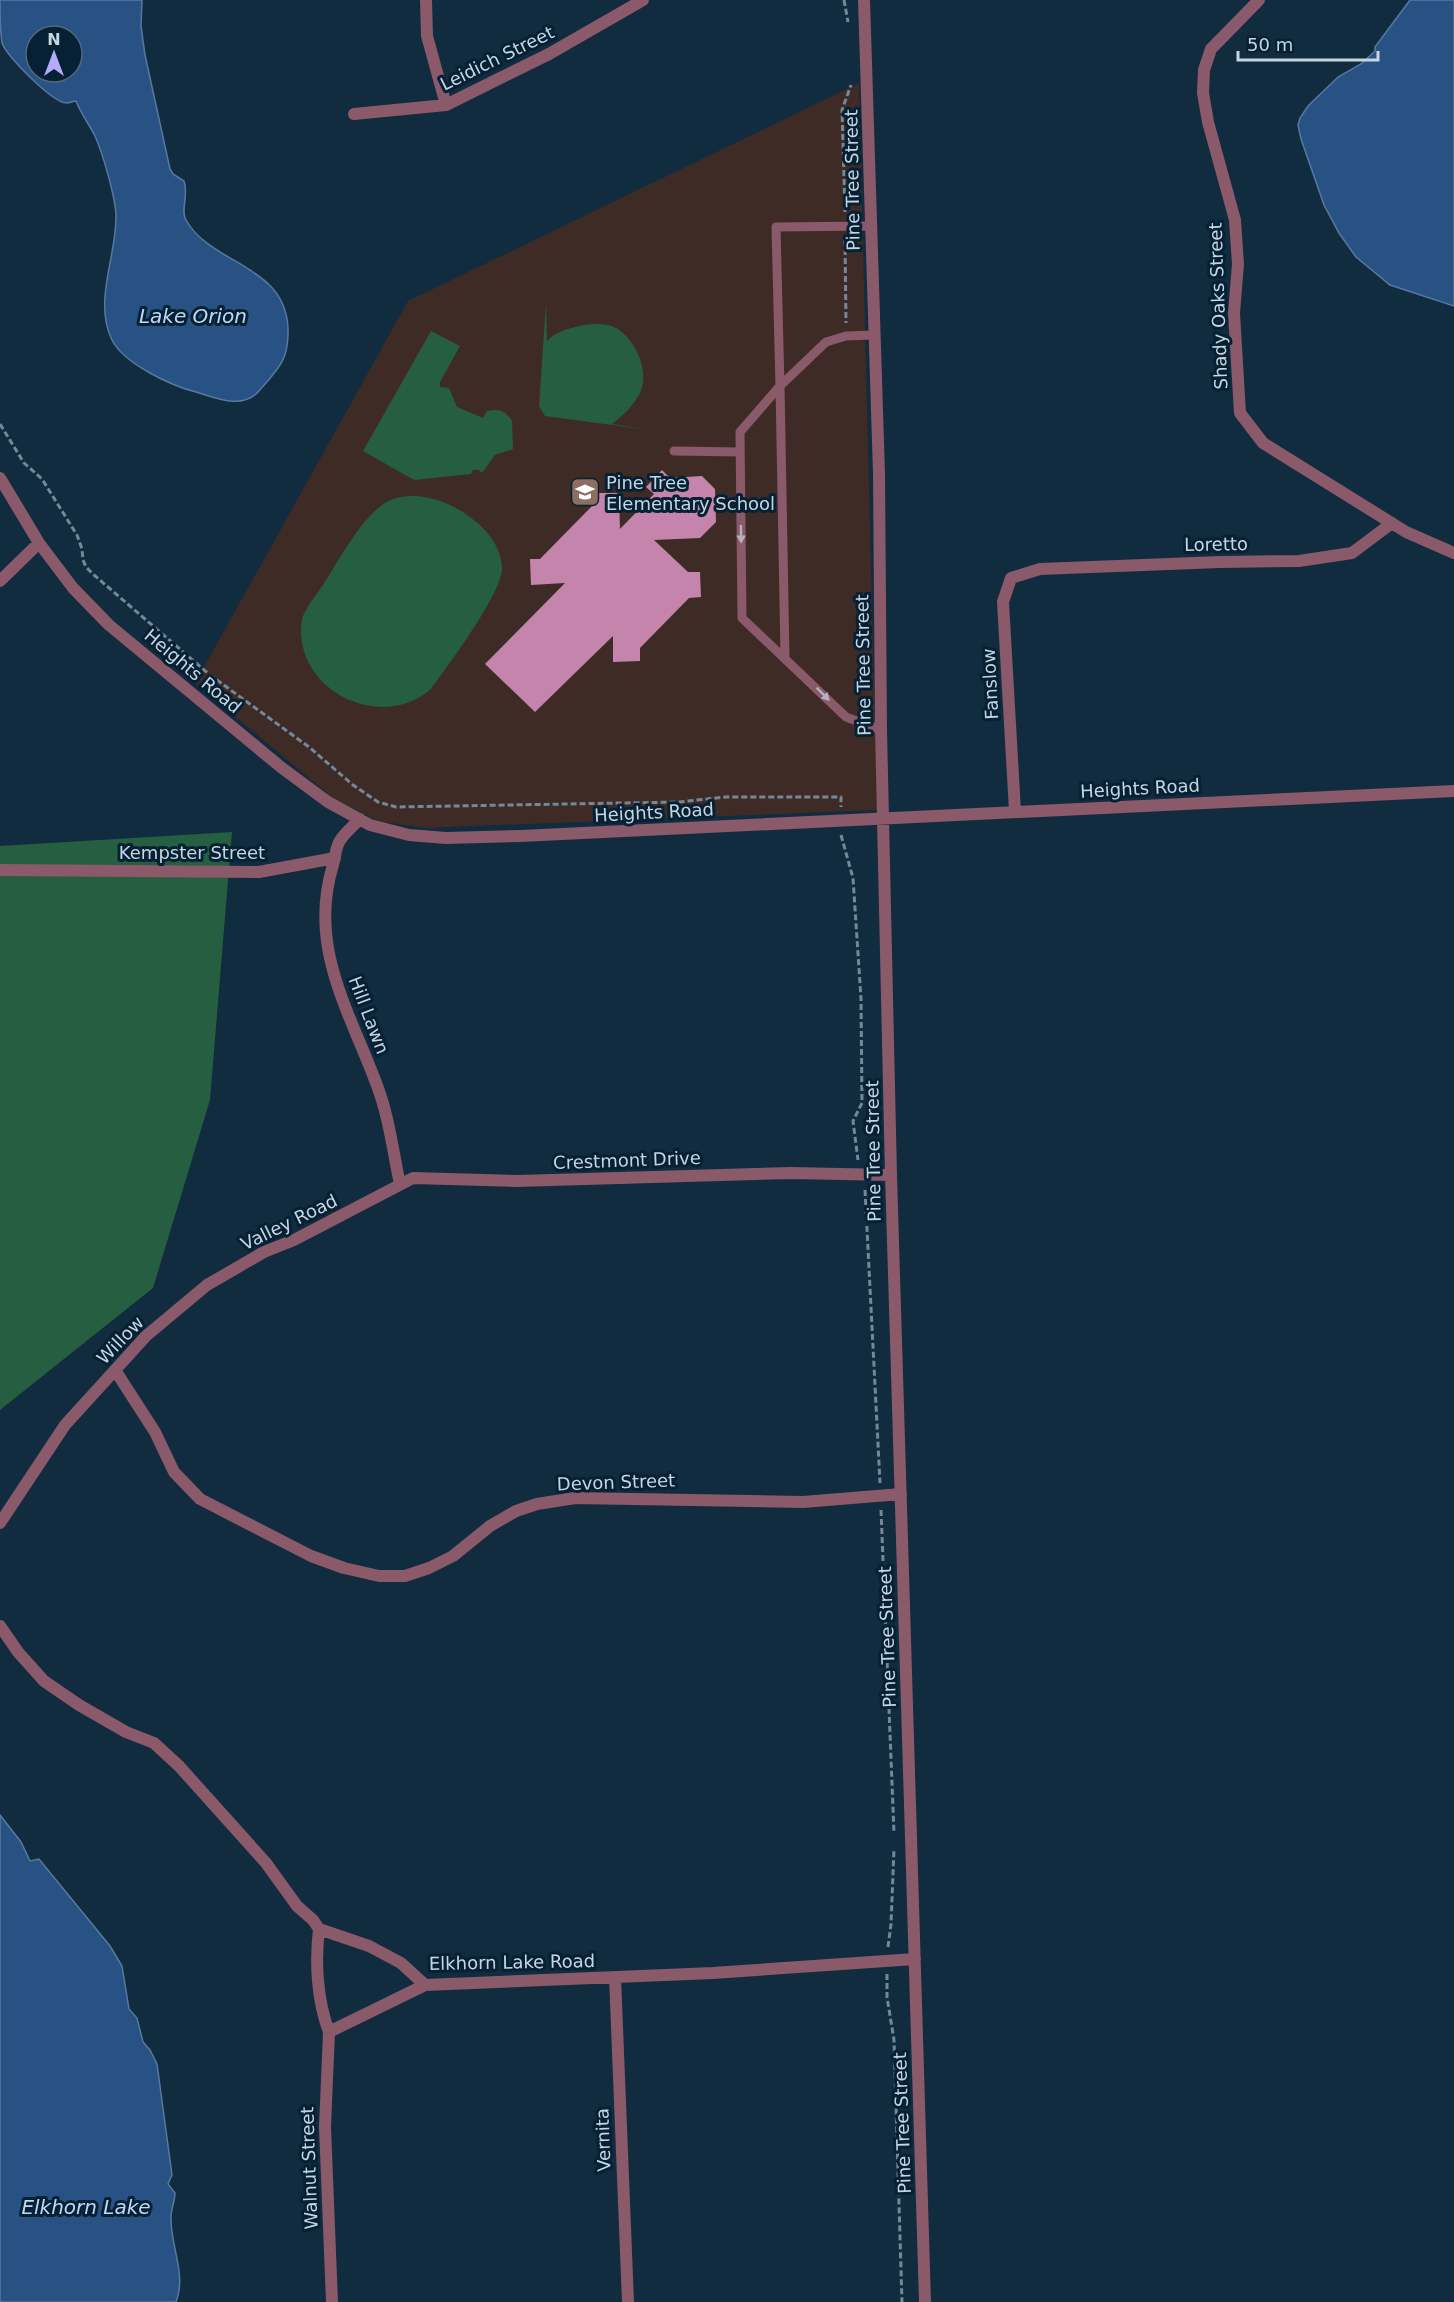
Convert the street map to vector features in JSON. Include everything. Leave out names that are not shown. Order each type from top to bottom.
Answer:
[{"type":"street","points":[[426,0],[427,36],[446,105]]},
{"type":"street","name":"Leidich Street","points":[[354,114],[446,105],[549,54],[644,0]]},
{"type":"street","name":"Pine Tree Street","points":[[864,0],[870,131],[873,334],[879,473],[881,730],[891,1175],[925,2302]]},
{"type":"street","name":"Shady Oaks Street","points":[[1259,0],[1211,49],[1204,70],[1203,93],[1208,123],[1235,220],[1238,264],[1234,313],[1240,413],[1263,444],[1406,532],[1454,553]]},
{"type":"street","name":"Heights Road","points":[[0,478],[39,543],[73,588],[126,639],[282,768],[328,802],[370,825],[409,834],[446,838],[1454,791]]},
{"type":"street","name":"Loretto","points":[[1031,572],[1040,569],[1095,566],[1299,561],[1352,553],[1392,523]]},
{"type":"street","points":[[0,581],[39,543]]},
{"type":"street","name":"Fanslow","points":[[1015,811],[1003,602],[1011,578],[1031,572]]},
{"type":"street","points":[[335,858],[339,840],[360,819]]},
{"type":"street","name":"Kempster Street","points":[[0,870],[259,872],[335,858]]},
{"type":"street","name":"Hill Lawn","points":[[335,858],[326,893],[324,914],[329,954],[344,1006],[380,1094],[389,1125],[400,1184]]},
{"type":"street","name":"Crestmont Drive","points":[[369,1203],[413,1178],[517,1181],[791,1173],[891,1175]]},
{"type":"street","name":"Valley Road","points":[[224,1275],[264,1252],[294,1240],[369,1203]]},
{"type":"street","name":"Willow","points":[[0,1523],[65,1425],[146,1336],[207,1286],[224,1275]]},
{"type":"street","name":"Devon Street","points":[[115,1370],[154,1432],[174,1472],[200,1499],[311,1556],[344,1568],[379,1576],[405,1576],[429,1568],[453,1556],[490,1526],[516,1511],[537,1504],[575,1498],[803,1502],[901,1494]]},
{"type":"street","name":"Elkhorn Lake Road","points":[[0,1626],[18,1652],[44,1681],[79,1706],[154,1743],[179,1766],[266,1863],[297,1906],[313,1920],[319,1929],[369,1946],[390,1957],[401,1963],[425,1985],[713,1973],[915,1959]]},
{"type":"street","name":"Walnut Street","points":[[319,1929],[318,1980],[324,2021],[329,2032],[325,2127],[332,2302]]},
{"type":"street","name":"Vernita","points":[[615,1977],[628,2302]]},
{"type":"street","points":[[329,2032],[425,1985]]},
{"type":"lane","points":[[785,657],[776,227],[871,226]]},
{"type":"lane","points":[[873,334],[846,336],[826,342],[780,386],[740,432],[742,618],[846,717],[881,730]]},
{"type":"lane","points":[[674,451],[740,452]]},
{"type":"path","points":[[844,0],[849,25]]},
{"type":"path","points":[[846,336],[842,110],[851,85],[851,76]]},
{"type":"path","points":[[0,424],[24,463],[42,479],[76,535],[86,567],[120,600],[210,675],[309,747],[353,785],[378,802],[396,807],[679,802],[724,798],[841,798],[842,839],[853,878],[861,999],[862,1103],[853,1121],[856,1153],[865,1190],[880,1495],[891,1803],[895,1842],[891,1924],[886,1961],[887,1996],[894,2040],[902,2302]]},
{"type":"shaded area","name":"Pine Tree Elementary School","points":[[859,83],[877,810],[425,828],[378,821],[334,799],[195,683],[408,301]]},
{"type":"green space","points":[[546,303],[547,341],[567,329],[596,324],[616,328],[630,340],[642,366],[643,384],[631,406],[612,424],[649,430],[545,416],[539,406]]},
{"type":"green space","points":[[431,331],[460,346],[440,382],[440,387],[449,388],[457,407],[483,418],[487,411],[499,410],[512,421],[513,449],[495,455],[482,473],[479,470],[473,470],[471,474],[414,480],[363,451]]},
{"type":"green space","points":[[417,496],[448,504],[462,511],[480,525],[489,535],[499,553],[502,567],[500,578],[485,610],[431,689],[412,701],[392,706],[370,706],[350,700],[331,689],[316,675],[306,656],[301,634],[302,618],[365,521],[386,502]]},
{"type":"green space","points":[[232,832],[210,1100],[153,1288],[0,1410],[0,846]]},
{"type":"water","name":"Lake Orion","points":[[0,0],[142,0],[141,26],[145,55],[170,169],[173,174],[184,181],[186,192],[184,216],[197,235],[261,278],[274,290],[284,307],[288,328],[285,356],[272,376],[252,397],[229,401],[174,385],[150,373],[118,349],[107,325],[105,310],[105,294],[116,215],[102,153],[76,101],[67,103],[61,101],[38,84],[84,84],[84,24],[24,24],[24,71],[5,49],[1,38]]},
{"type":"water","points":[[1410,0],[1454,0],[1454,306],[1390,285],[1356,257],[1339,233],[1324,205],[1298,125],[1308,106],[1338,77],[1361,64],[1375,51],[1375,47]]},
{"type":"water","name":"Elkhorn Lake","points":[[0,1815],[21,1842],[30,1861],[39,1859],[110,1946],[122,1966],[129,2009],[137,2018],[143,2042],[157,2064],[172,2175],[168,2184],[175,2193],[171,2228],[180,2281],[176,2302],[0,2302]]},
{"type":"building","points":[[662,470],[670,478],[702,476],[715,489],[716,522],[700,538],[654,540],[688,572],[700,572],[701,597],[689,598],[640,648],[640,661],[613,662],[613,636],[535,712],[485,664],[565,583],[531,585],[530,559],[540,559],[592,506],[592,493],[619,493],[620,529],[654,494],[646,487]]},
{"type":"place","name":"Pine Tree Elementary School","points":[[585,492]]}]
